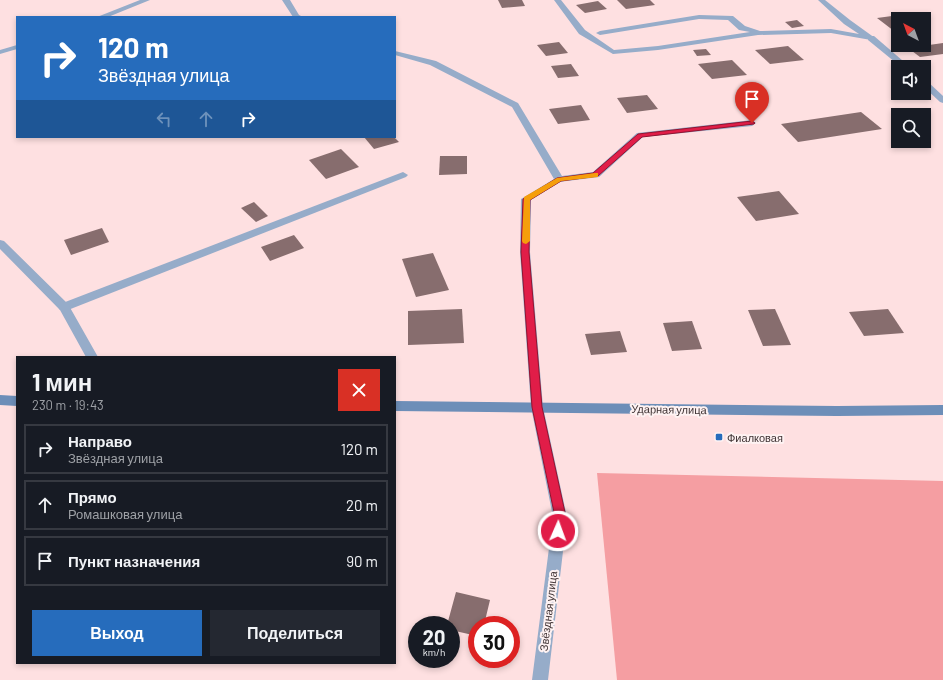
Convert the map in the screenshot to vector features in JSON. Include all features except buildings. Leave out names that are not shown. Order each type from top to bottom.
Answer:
[{"type":"street","points":[[104,16],[147,0]]},
{"type":"street","points":[[286,0],[296,16]]},
{"type":"street","points":[[557,0],[582,32],[613,52],[658,48],[760,33],[831,31],[871,38]]},
{"type":"street","points":[[822,0],[847,22],[871,38],[898,60]]},
{"type":"street","points":[[600,33],[699,17],[730,18],[742,28],[760,33]]},
{"type":"street","points":[[0,52],[16,47]]},
{"type":"street","points":[[396,52],[433,63],[515,105],[559,179],[596,175],[640,135],[752,123]]},
{"type":"street","points":[[931,89],[943,100]]},
{"type":"street","points":[[64,307],[403,175]]},
{"type":"street","name":"Звёздная улица","points":[[540,680],[560,517],[537,407],[525,252],[526,199],[559,179]]},
{"type":"street","points":[[0,243],[64,307],[91,356]]},
{"type":"street","points":[[0,400],[16,401]]},
{"type":"street","name":"Ударная улица","points":[[396,406],[837,411],[943,410]]},
{"type":"shaded area","points":[[597,473],[943,481],[943,680],[617,680]]},
{"type":"slow traffic","points":[[526,241],[526,199],[559,179],[595,175]]},
{"type":"place","name":"Фиалковая","points":[[719,437]]},
{"type":"route","points":[[558,531],[560,517],[537,407],[525,252],[526,199],[559,179],[596,175],[640,135],[752,123]]}]
